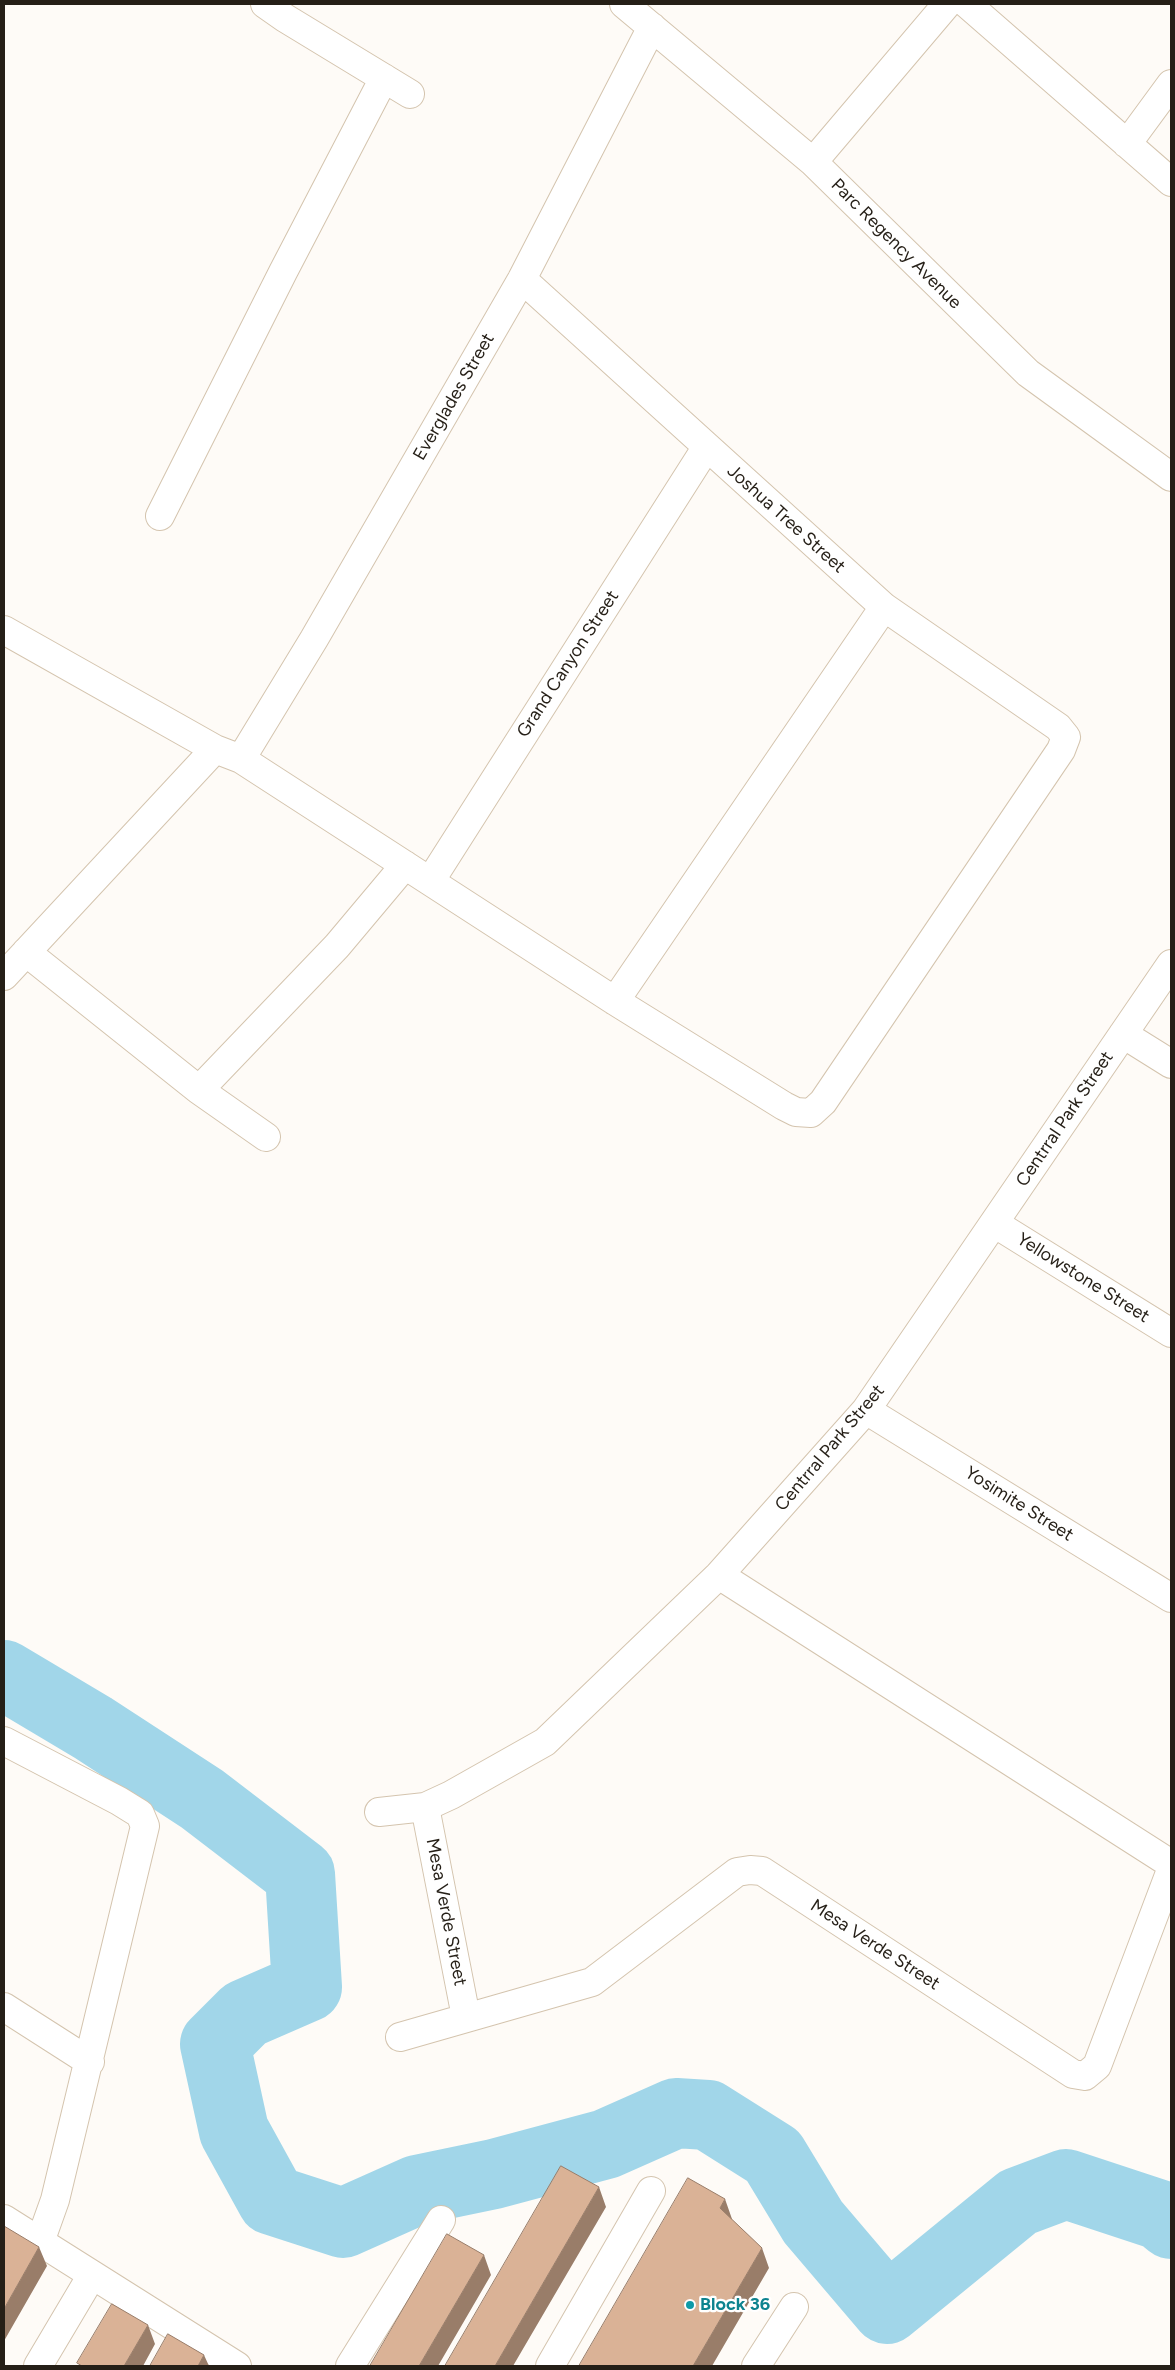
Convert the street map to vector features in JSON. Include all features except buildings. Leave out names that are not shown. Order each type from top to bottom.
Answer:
[{"type":"street","points":[[265,4],[410,94]]},
{"type":"street","name":"Parc Regency Avenue","points":[[624,4],[813,162],[1028,373],[1171,477]]},
{"type":"street","points":[[813,162],[947,4]]},
{"type":"street","points":[[967,4],[1171,182]]},
{"type":"street","name":"Everglades Street","points":[[241,759],[319,630],[522,279],[652,27]]},
{"type":"street","points":[[160,516],[287,264],[384,78]]},
{"type":"street","points":[[1127,144],[1171,84]]},
{"type":"street","name":"Joshua Tree Street","points":[[522,279],[706,448],[884,607],[1058,727],[1066,737],[1060,750],[823,1102],[811,1113],[796,1112],[784,1106],[615,1001]]},
{"type":"street","name":"Grand Canyon Street","points":[[430,880],[706,448]]},
{"type":"street","points":[[4,630],[215,749],[241,759],[615,1001],[884,607]]},
{"type":"street","points":[[4,976],[215,749]]},
{"type":"street","points":[[199,1090],[337,946],[405,865]]},
{"type":"street","points":[[26,952],[199,1090],[266,1137]]},
{"type":"street","name":"Centrral Park Street","points":[[379,1812],[426,1807],[451,1796],[545,1742],[719,1575],[866,1410],[1171,964]]},
{"type":"street","points":[[1123,1034],[1171,1064]]},
{"type":"street","name":"Yellowstone Street","points":[[994,1223],[1171,1333]]},
{"type":"street","name":"Yosimite Street","points":[[866,1410],[1171,1598]]},
{"type":"street","points":[[719,1575],[1171,1864]]},
{"type":"street","points":[[4,1741],[119,1801],[140,1814],[145,1826],[90,2062],[55,2200],[40,2242]]},
{"type":"street","name":"Mesa Verde Street","points":[[426,1807],[466,2018]]},
{"type":"street","name":"Mesa Verde Street","points":[[400,2037],[592,1982],[737,1872],[750,1870],[762,1871],[1073,2074],[1085,2076],[1097,2066],[1171,1870]]},
{"type":"street","points":[[4,2007],[90,2062]]},
{"type":"street","points":[[550,2366],[651,2192]]},
{"type":"street","points":[[4,2219],[237,2366]]},
{"type":"street","points":[[350,2366],[441,2220]]},
{"type":"street","points":[[38,2366],[92,2275]]},
{"type":"street","points":[[756,2366],[794,2307]]},
{"type":"waterway","points":[[4,1675],[93,1728],[202,1799],[300,1874],[307,1987],[245,2014],[215,2044],[234,2131],[272,2200],[343,2223],[417,2190],[494,2174],[606,2144],[676,2113],[708,2115],[773,2156],[813,2222],[887,2309],[1018,2202],[1066,2184],[1160,2215],[1171,2224]]},
{"type":"place","name":"Block 36","points":[[690,2305]]}]
